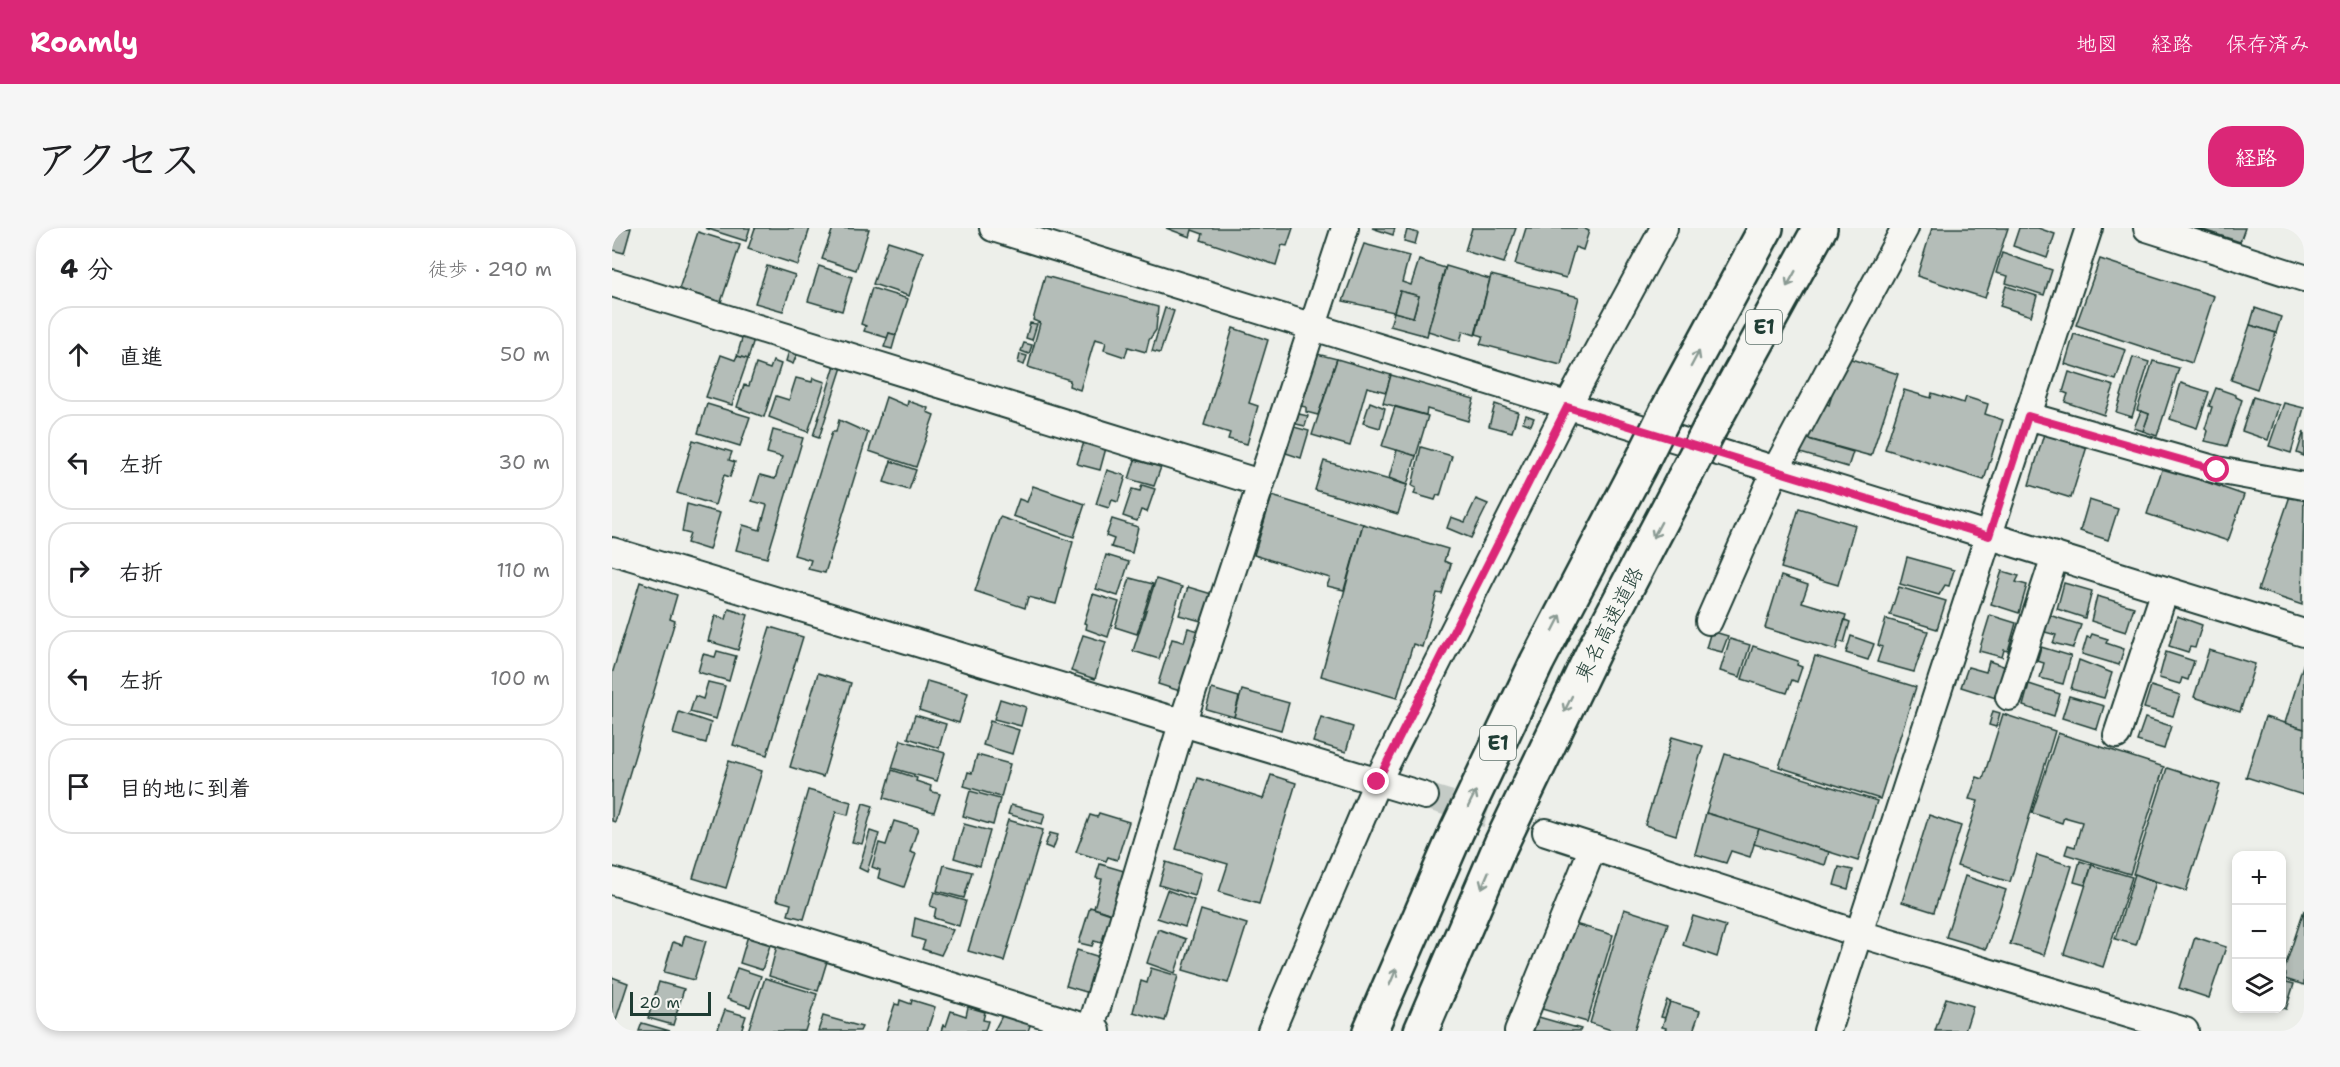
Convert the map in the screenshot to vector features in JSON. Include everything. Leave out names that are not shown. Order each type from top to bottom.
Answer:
[{"type":"highway","name":"E1","points":[[1370,1031],[1456,831],[1537,662],[1667,411],[1766,228]]},
{"type":"highway","name":"東名高速道路","points":[[1421,1031],[1506,834],[1596,646],[1710,428],[1820,228]]},
{"type":"street","points":[[993,228],[2304,633]]},
{"type":"street","points":[[612,881],[1093,1030],[1182,724],[1345,228]]},
{"type":"street","points":[[1271,1031],[1377,782],[1567,407],[1664,228]]},
{"type":"street","points":[[1709,621],[1775,471],[1905,228]]},
{"type":"street","points":[[1827,1031],[1857,933],[2089,228]]},
{"type":"street","points":[[2147,228],[2304,278]]},
{"type":"street","points":[[612,283],[1260,483]]},
{"type":"street","points":[[2028,416],[2217,470],[2304,486]]},
{"type":"street","points":[[612,551],[1425,796]]},
{"type":"street","points":[[2009,697],[2055,556]]},
{"type":"street","points":[[2117,735],[2165,590]]},
{"type":"street","points":[[1546,832],[1857,933],[2185,1031]]},
{"type":"street","points":[[1518,1031],[1593,847]]},
{"type":"building","points":[[612,228],[631,228],[624,253],[612,250]]},
{"type":"building","points":[[705,228],[750,228],[746,241]]},
{"type":"building","points":[[755,228],[810,228],[798,265],[748,249]]},
{"type":"building","points":[[833,228],[869,229],[856,270],[822,259]]},
{"type":"building","points":[[1166,228],[1293,228],[1287,246],[1282,245],[1276,265],[1201,240],[1203,234],[1192,230],[1190,237]]},
{"type":"building","points":[[1372,228],[1395,228],[1393,235]]},
{"type":"building","points":[[1472,228],[1516,228],[1504,263],[1465,251]]},
{"type":"building","points":[[1526,228],[1583,228],[1589,231],[1583,250],[1575,247],[1566,278],[1515,264]]},
{"type":"building","points":[[1932,228],[2008,228],[1985,298],[1917,276]]},
{"type":"building","points":[[2019,228],[2038,228],[2055,234],[2047,258],[2013,246]]},
{"type":"building","points":[[2197,228],[2245,228],[2240,242]]},
{"type":"building","points":[[1407,230],[1418,233],[1415,244],[1404,241]]},
{"type":"building","points":[[698,232],[740,245],[721,302],[679,289]]},
{"type":"building","points":[[888,241],[923,252],[909,296],[873,284]]},
{"type":"building","points":[[1364,244],[1409,256],[1402,282],[1411,285],[1419,260],[1445,268],[1427,336],[1390,326],[1394,312],[1343,301]],"holes":[[[1400,291],[1419,296],[1413,317],[1394,312]]]},
{"type":"building","points":[[2002,253],[2052,270],[2044,295],[2006,283],[2008,276],[1996,273]]},
{"type":"building","points":[[2100,259],[2214,296],[2192,363],[2076,325]]},
{"type":"building","points":[[767,266],[795,275],[783,311],[755,303]]},
{"type":"building","points":[[819,266],[852,277],[842,311],[808,301]]},
{"type":"building","points":[[1446,266],[1490,279],[1475,335],[1463,331],[1460,341],[1428,331]]},
{"type":"building","points":[[1491,275],[1579,297],[1561,365],[1480,344],[1483,336],[1476,334]]},
{"type":"building","points":[[1045,276],[1158,307],[1156,330],[1149,340],[1146,352],[1128,347],[1125,357],[1104,350],[1106,342],[1095,339],[1080,390],[1069,386],[1070,380],[1028,367],[1040,323],[1033,320]]},
{"type":"building","points":[[2006,286],[2037,296],[2031,316],[2000,306]]},
{"type":"building","points":[[872,288],[908,299],[896,335],[889,333],[888,338],[864,331],[866,326],[861,324]]},
{"type":"building","points":[[1400,291],[1419,296],[1413,317],[1394,312]]},
{"type":"building","points":[[1165,308],[1174,311],[1160,353],[1152,351]]},
{"type":"building","points":[[2255,308],[2281,317],[2276,333],[2250,325]]},
{"type":"building","points":[[1030,323],[1037,324],[1032,340],[1026,338]]},
{"type":"building","points":[[2250,325],[2276,333],[2257,389],[2231,380]]},
{"type":"building","points":[[1233,328],[1268,340],[1249,403],[1258,406],[1247,444],[1228,439],[1230,433],[1204,425]]},
{"type":"building","points":[[889,333],[896,335],[892,349],[884,347]]},
{"type":"building","points":[[2074,334],[2126,350],[2116,380],[2065,364]]},
{"type":"building","points":[[743,335],[754,339],[748,359],[737,356]]},
{"type":"building","points":[[1024,343],[1032,345],[1029,354],[1021,351]]},
{"type":"building","points":[[789,351],[797,354],[793,364],[786,361]]},
{"type":"building","points":[[1020,354],[1027,356],[1024,365],[1018,363]]},
{"type":"building","points":[[1317,354],[1337,359],[1318,415],[1306,412],[1306,407],[1301,406]]},
{"type":"building","points":[[721,355],[735,360],[737,356],[748,359],[732,405],[706,397]]},
{"type":"building","points":[[2133,357],[2149,362],[2132,417],[2116,412]]},
{"type":"building","points":[[1848,358],[1898,374],[1871,456],[1805,438],[1825,403],[1829,405],[1832,395],[1829,393]]},
{"type":"building","points":[[1337,359],[1391,375],[1386,392],[1367,387],[1350,446],[1312,435]]},
{"type":"building","points":[[773,361],[781,364],[764,417],[737,407],[744,385],[749,386],[756,364],[770,369]]},
{"type":"building","points":[[2153,361],[2179,368],[2157,436],[2143,431],[2149,414],[2137,410]]},
{"type":"building","points":[[835,365],[842,367],[819,438],[813,436]]},
{"type":"building","points":[[2069,372],[2114,386],[2104,415],[2065,402],[2068,394],[2063,392]]},
{"type":"building","points":[[1391,375],[1474,399],[1468,421],[1427,409],[1426,415],[1383,403]]},
{"type":"building","points":[[796,378],[812,382],[813,378],[825,382],[808,432],[769,417],[776,396],[789,400]]},
{"type":"building","points":[[2181,383],[2209,392],[2197,428],[2170,419]]},
{"type":"building","points":[[2216,388],[2236,395],[2242,400],[2227,446],[2205,441],[2208,431],[2205,429],[2212,407],[2209,406]]},
{"type":"building","points":[[1904,390],[1931,398],[1932,393],[1964,403],[1966,397],[1988,404],[1985,414],[2003,420],[1984,480],[1885,449]]},
{"type":"building","points":[[886,397],[907,406],[908,401],[928,408],[927,412],[934,415],[916,467],[869,451]]},
{"type":"building","points":[[2253,397],[2279,405],[2268,440],[2242,431]]},
{"type":"building","points":[[1370,402],[1385,408],[1380,428],[1363,423]]},
{"type":"building","points":[[2284,403],[2304,408],[2291,453],[2269,446]]},
{"type":"building","points":[[707,404],[750,417],[740,446],[698,433]]},
{"type":"building","points":[[1495,404],[1518,412],[1512,432],[1489,426]]},
{"type":"building","points":[[1395,407],[1428,416],[1416,456],[1382,446]]},
{"type":"building","points":[[2141,411],[2149,414],[2143,431],[2134,428]]},
{"type":"building","points":[[1299,414],[1308,416],[1305,426],[1296,424]]},
{"type":"building","points":[[1526,415],[1534,418],[1531,425],[1523,422]]},
{"type":"building","points":[[839,420],[868,433],[825,573],[808,569],[811,560],[794,555],[832,432],[836,432]]},
{"type":"building","points":[[1294,427],[1309,431],[1301,458],[1286,453]]},
{"type":"building","points":[[2046,427],[2089,440],[2071,498],[2029,485]]},
{"type":"building","points":[[773,430],[803,438],[767,558],[736,550],[743,525],[760,530],[767,505],[752,501],[760,475],[775,479],[782,457],[767,453]]},
{"type":"building","points":[[2304,431],[2304,456],[2297,453]]},
{"type":"building","points":[[1801,437],[1853,452],[1848,467],[1797,452]]},
{"type":"building","points":[[693,440],[732,452],[729,460],[735,462],[730,477],[724,475],[715,505],[677,493]]},
{"type":"building","points":[[1084,442],[1106,448],[1100,470],[1077,464]]},
{"type":"building","points":[[1421,447],[1452,456],[1440,496],[1437,495],[1435,500],[1414,494],[1416,488],[1412,486]]},
{"type":"building","points":[[1397,450],[1416,456],[1407,485],[1389,478]]},
{"type":"building","points":[[1135,460],[1161,467],[1154,486],[1129,479]]},
{"type":"building","points":[[891,461],[916,470],[909,490],[884,482]]},
{"type":"building","points":[[1324,461],[1407,485],[1398,514],[1315,490]]},
{"type":"building","points":[[2163,467],[2244,495],[2228,541],[2147,514]]},
{"type":"building","points":[[1107,470],[1126,476],[1118,502],[1112,500],[1109,508],[1096,504]]},
{"type":"building","points":[[1142,485],[1155,489],[1147,512],[1141,510],[1137,521],[1123,516],[1132,489],[1140,491]]},
{"type":"building","points":[[1033,486],[1085,504],[1074,537],[1013,516],[1019,499],[1027,502]]},
{"type":"building","points":[[2291,493],[2304,498],[2302,605],[2258,590]]},
{"type":"building","points":[[1272,496],[1363,524],[1344,590],[1327,586],[1330,578],[1254,555]]},
{"type":"building","points":[[1476,499],[1488,504],[1471,538],[1447,528],[1451,517],[1465,522]]},
{"type":"building","points":[[2089,500],[2118,509],[2108,540],[2080,531]]},
{"type":"building","points":[[687,504],[720,513],[709,550],[687,543],[690,534],[682,532]]},
{"type":"building","points":[[1799,508],[1855,525],[1838,585],[1781,568]]},
{"type":"building","points":[[1000,517],[1073,542],[1056,604],[1028,597],[1025,608],[975,591]]},
{"type":"building","points":[[1112,519],[1138,527],[1132,553],[1111,547],[1114,539],[1106,536]]},
{"type":"building","points":[[1363,524],[1448,549],[1444,561],[1451,564],[1442,594],[1437,593],[1422,647],[1413,644],[1397,698],[1321,676]]},
{"type":"building","points":[[1106,555],[1129,562],[1118,596],[1096,589]]},
{"type":"building","points":[[1907,557],[1954,570],[1949,586],[1945,585],[1939,595],[1900,584]]},
{"type":"building","points":[[2002,571],[2019,576],[2016,582],[2027,585],[2019,613],[1991,604]]},
{"type":"building","points":[[1781,576],[1808,585],[1802,602],[1846,615],[1836,650],[1765,628]]},
{"type":"building","points":[[1130,578],[1153,584],[1137,634],[1115,627]]},
{"type":"building","points":[[1156,579],[1182,587],[1159,659],[1133,651]]},
{"type":"building","points":[[640,582],[677,595],[670,619],[675,621],[615,822],[612,821],[612,674]]},
{"type":"building","points":[[2064,583],[2092,591],[2085,618],[2057,609]]},
{"type":"building","points":[[1188,587],[1215,595],[1205,622],[1179,615]]},
{"type":"building","points":[[1899,587],[1946,601],[1937,629],[1890,615]]},
{"type":"building","points":[[1093,594],[1119,602],[1108,637],[1086,629],[1087,624],[1084,623]]},
{"type":"building","points":[[2097,596],[2134,607],[2126,632],[2091,621]]},
{"type":"building","points":[[729,609],[748,615],[738,650],[708,641],[715,616],[726,619]]},
{"type":"building","points":[[1990,615],[2016,623],[2008,651],[2004,650],[2002,657],[1979,651]]},
{"type":"building","points":[[2049,615],[2081,625],[2073,648],[2053,643],[2056,635],[2045,632]]},
{"type":"building","points":[[2177,616],[2202,625],[2195,648],[2190,647],[2188,652],[2169,646]]},
{"type":"building","points":[[1886,619],[1928,631],[1914,672],[1877,662],[1882,647],[1878,645]]},
{"type":"building","points":[[1845,620],[1850,622],[1844,643],[1838,641]]},
{"type":"building","points":[[770,627],[803,637],[767,755],[733,745]]},
{"type":"building","points":[[1188,628],[1203,632],[1183,692],[1158,684],[1172,639],[1184,642]]},
{"type":"building","points":[[1711,631],[1728,636],[1722,652],[1706,648]]},
{"type":"building","points":[[2092,634],[2108,639],[2106,643],[2124,649],[2119,665],[2082,654],[2087,637],[2090,638]]},
{"type":"building","points":[[1083,635],[1106,642],[1095,679],[1071,671]]},
{"type":"building","points":[[1851,636],[1874,644],[1868,660],[1846,653]]},
{"type":"building","points":[[1730,639],[1750,645],[1740,677],[1720,671]]},
{"type":"building","points":[[1753,646],[1798,661],[1797,665],[1802,667],[1797,682],[1792,680],[1787,693],[1742,679]]},
{"type":"building","points":[[2041,647],[2071,656],[2063,684],[2040,678],[2044,663],[2037,661]]},
{"type":"building","points":[[2209,650],[2255,664],[2240,712],[2194,697]]},
{"type":"building","points":[[717,651],[736,656],[729,681],[698,672],[703,654],[715,657]]},
{"type":"building","points":[[2166,652],[2194,661],[2188,680],[2182,678],[2180,684],[2159,678]]},
{"type":"building","points":[[1815,656],[1916,687],[1880,799],[1779,767]]},
{"type":"building","points":[[2079,660],[2112,673],[2104,698],[2071,689]]},
{"type":"building","points":[[1989,661],[2006,667],[1996,698],[1961,687],[1968,667],[1986,672]]},
{"type":"building","points":[[2304,662],[2304,729],[2285,723]]},
{"type":"building","points":[[818,673],[851,683],[823,777],[790,767]]},
{"type":"building","points":[[927,681],[968,693],[959,723],[919,710]]},
{"type":"building","points":[[708,682],[725,686],[716,719],[690,712],[695,696],[703,699]]},
{"type":"building","points":[[2029,684],[2060,694],[2054,716],[2023,706]]},
{"type":"building","points":[[2151,686],[2180,695],[2173,716],[2144,708]]},
{"type":"building","points":[[1212,689],[1239,697],[1234,717],[1206,709]]},
{"type":"building","points":[[1242,690],[1289,703],[1281,730],[1234,717]]},
{"type":"building","points":[[2069,696],[2104,706],[2097,729],[2062,718]]},
{"type":"building","points":[[1000,699],[1026,707],[1021,726],[994,719]]},
{"type":"building","points":[[1993,711],[2000,713],[1996,727],[1989,725]]},
{"type":"building","points":[[679,712],[711,723],[706,743],[673,734]]},
{"type":"building","points":[[2003,714],[2055,731],[2010,882],[1957,866],[1978,801],[1969,799],[1977,777],[1983,779]]},
{"type":"building","points":[[915,715],[946,724],[939,748],[908,738]]},
{"type":"building","points":[[1321,717],[1353,727],[1346,752],[1313,742]]},
{"type":"building","points":[[2265,717],[2304,729],[2303,795],[2246,777]]},
{"type":"building","points":[[2145,718],[2171,726],[2164,749],[2137,741]]},
{"type":"building","points":[[990,721],[1019,730],[1012,754],[983,745]]},
{"type":"building","points":[[2058,733],[2164,767],[2130,874],[2065,854],[2068,845],[2075,847],[2082,822],[2064,817],[2062,823],[2032,813]]},
{"type":"building","points":[[1672,737],[1703,746],[1676,835],[1645,825]]},
{"type":"building","points":[[901,740],[945,753],[937,781],[892,768]]},
{"type":"building","points":[[1725,754],[1877,801],[1858,861],[1706,813]]},
{"type":"building","points":[[977,755],[1010,764],[1001,797],[964,786],[968,772],[972,773]]},
{"type":"building","points":[[729,761],[762,771],[726,888],[693,878]]},
{"type":"building","points":[[2167,768],[2220,785],[2186,891],[2133,874]]},
{"type":"building","points":[[892,770],[917,778],[916,781],[931,786],[930,791],[940,794],[934,812],[884,798]]},
{"type":"building","points":[[1271,775],[1296,783],[1259,904],[1219,892],[1228,864],[1176,849],[1198,778],[1263,799]]},
{"type":"building","points":[[808,790],[851,802],[848,815],[836,812],[804,919],[788,915],[791,904],[776,900]]},
{"type":"building","points":[[970,791],[1000,799],[993,825],[963,816]]},
{"type":"building","points":[[863,803],[873,806],[862,844],[852,842]]},
{"type":"building","points":[[1011,805],[1045,814],[1042,824],[1008,814]]},
{"type":"building","points":[[1099,813],[1129,822],[1117,860],[1108,857],[1106,861],[1076,852],[1090,815],[1097,817]]},
{"type":"building","points":[[1706,813],[1759,829],[1750,857],[1731,851],[1726,863],[1695,854]]},
{"type":"building","points":[[1929,815],[1961,826],[1934,912],[1902,902]]},
{"type":"building","points":[[1008,820],[1043,830],[1004,961],[968,951]]},
{"type":"building","points":[[894,821],[918,828],[910,852],[916,854],[904,887],[878,878],[880,870],[872,867],[879,843],[886,845]]},
{"type":"building","points":[[964,824],[990,831],[980,866],[954,858]]},
{"type":"building","points":[[1759,829],[1829,852],[1825,865],[1754,844]]},
{"type":"building","points":[[870,831],[879,834],[867,872],[859,868]]},
{"type":"building","points":[[1050,833],[1058,835],[1053,849],[1045,846]]},
{"type":"building","points":[[2037,855],[2072,866],[2044,955],[2010,944]]},
{"type":"building","points":[[2080,861],[2092,865],[2085,885],[2074,882]]},
{"type":"building","points":[[1166,862],[1201,873],[1195,896],[1159,885]]},
{"type":"building","points":[[1100,864],[1124,871],[1121,882],[1124,883],[1114,915],[1094,908],[1102,879],[1096,878]]},
{"type":"building","points":[[944,865],[972,872],[964,898],[937,891]]},
{"type":"building","points":[[2092,865],[2132,877],[2103,967],[2064,954]]},
{"type":"building","points":[[1839,867],[1853,870],[1848,889],[1834,885]]},
{"type":"building","points":[[2135,874],[2156,882],[2136,945],[2115,939]]},
{"type":"building","points":[[1965,876],[2006,890],[1986,949],[1946,937]]},
{"type":"building","points":[[1167,890],[1194,900],[1185,927],[1157,918]]},
{"type":"building","points":[[934,892],[966,901],[959,926],[934,918],[936,908],[930,906]]},
{"type":"building","points":[[1090,907],[1114,915],[1105,944],[1094,941],[1092,946],[1079,943]]},
{"type":"building","points":[[1624,909],[1668,923],[1634,1031],[1614,1031],[1590,1023]]},
{"type":"building","points":[[1201,910],[1247,924],[1228,983],[1183,970]]},
{"type":"building","points":[[2304,910],[2304,985],[2286,979],[2286,964]]},
{"type":"building","points":[[1693,916],[1726,926],[1717,957],[1683,945]]},
{"type":"building","points":[[915,918],[953,930],[941,955],[922,949],[925,941],[912,937]]},
{"type":"building","points":[[1568,922],[1613,935],[1587,1022],[1542,1009]]},
{"type":"building","points":[[1158,929],[1186,939],[1175,973],[1147,963]]},
{"type":"building","points":[[749,932],[772,939],[762,970],[740,963]]},
{"type":"building","points":[[685,935],[706,941],[694,980],[664,972],[673,942],[682,945]]},
{"type":"building","points":[[2195,937],[2226,947],[2209,998],[2179,988]]},
{"type":"building","points":[[778,942],[828,958],[818,991],[769,976]]},
{"type":"building","points":[[1077,950],[1103,958],[1093,994],[1066,986]]},
{"type":"building","points":[[737,968],[761,976],[750,1007],[727,999]]},
{"type":"building","points":[[1151,968],[1178,976],[1165,1021],[1133,1012],[1141,981],[1147,983]]},
{"type":"building","points":[[612,977],[628,983],[615,1023],[612,1022]]},
{"type":"building","points":[[765,978],[817,994],[805,1031],[748,1031]]},
{"type":"building","points":[[659,982],[684,989],[673,1025],[648,1018]]},
{"type":"building","points":[[2286,982],[2294,984],[2286,1009]]},
{"type":"building","points":[[1946,998],[1973,1006],[1965,1031],[1935,1031]]},
{"type":"building","points":[[900,1000],[911,1004],[912,1000],[935,1007],[927,1031],[886,1031],[895,1004],[899,1005]]},
{"type":"building","points":[[1667,1000],[1670,1002],[1665,1018],[1661,1017]]},
{"type":"building","points":[[1670,1002],[1700,1011],[1693,1031],[1665,1031],[1666,1028],[1662,1027]]},
{"type":"building","points":[[968,1007],[985,1012],[983,1020],[988,1021],[985,1031],[941,1031],[943,1025],[946,1026],[951,1011],[966,1016]]},
{"type":"building","points":[[725,1010],[746,1016],[741,1031],[717,1031]]},
{"type":"building","points":[[1003,1014],[1031,1023],[1028,1031],[994,1031]]},
{"type":"building","points":[[823,1016],[862,1027],[860,1031],[818,1031]]},
{"type":"building","points":[[1535,1016],[1581,1029],[1580,1031],[1531,1031]]},
{"type":"building","points":[[642,1023],[670,1031],[639,1031]]},
{"type":"tunnel","points":[[1425,796],[1546,832]]},
{"type":"route","points":[[1377,782],[1567,407],[1989,536],[2028,416],[2217,470]]}]
